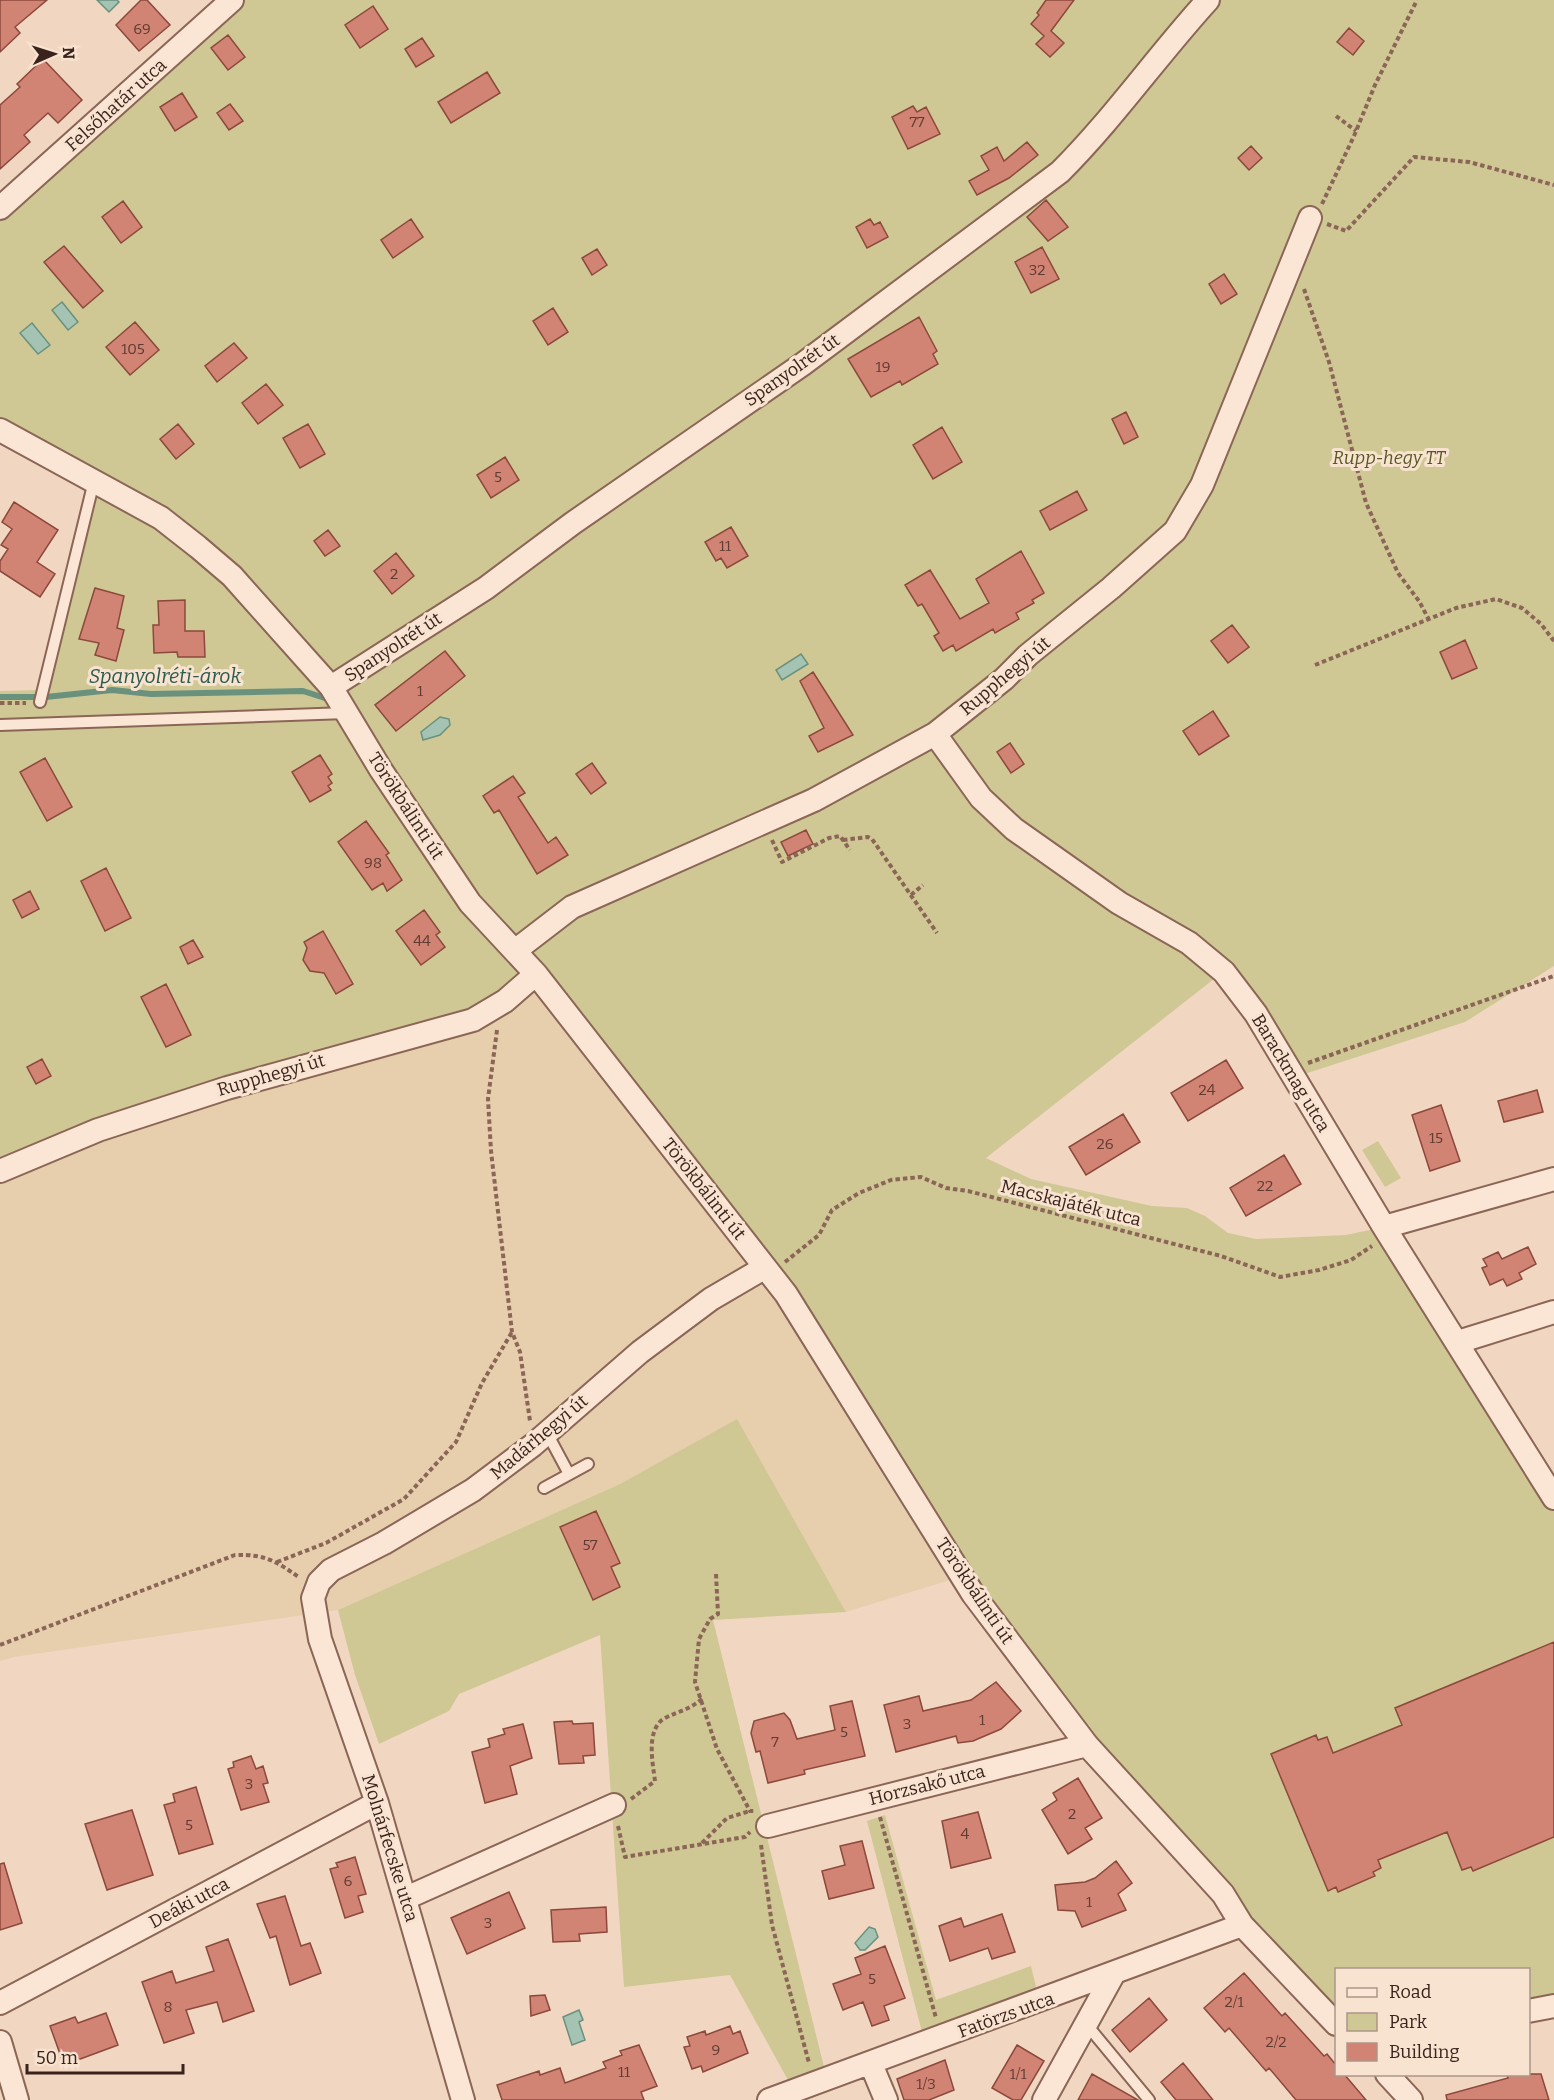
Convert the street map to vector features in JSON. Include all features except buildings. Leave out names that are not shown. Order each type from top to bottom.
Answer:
[{"type":"street","name":"Felsőhatár utca","points":[[0,208],[232,0]]},
{"type":"street","name":"Spanyolrét út","points":[[331,687],[486,588],[592,509],[803,364],[1060,172],[1090,142],[1176,35],[1208,0]]},
{"type":"street","name":"Rupphegyi út","points":[[516,950],[572,907],[814,800],[935,734],[997,685],[1175,531],[1202,485],[1310,218]]},
{"type":"street","name":"Törökbálinti út","points":[[0,430],[160,518],[198,547],[232,576],[331,687],[381,770],[470,903],[536,974],[795,1308],[973,1594],[1087,1745],[1223,1894],[1242,1925],[1335,2023]]},
{"type":"street","name":"Barackmag utca","points":[[935,734],[981,798],[1014,829],[1119,903],[1189,943],[1224,972],[1246,999],[1384,1227],[1554,1498]]},
{"type":"street","name":"Rupphegyi út","points":[[0,1171],[98,1131],[227,1088],[473,1020],[505,1000],[536,974]]},
{"type":"street","points":[[1384,1227],[1554,1179]]},
{"type":"street","name":"Madárhegyi út","points":[[313,1598],[319,1582],[331,1570],[384,1543],[473,1490],[540,1439],[640,1352],[711,1299],[764,1268]]},
{"type":"street","points":[[1458,1342],[1554,1312]]},
{"type":"street","name":"Molnárfecske utca","points":[[313,1598],[320,1639],[377,1803],[463,2100]]},
{"type":"street","name":"Horzsakő utca","points":[[766,1823],[1087,1745]]},
{"type":"street","name":"Deáki utca","points":[[0,2003],[377,1803]]},
{"type":"street","points":[[406,1898],[614,1805]]},
{"type":"street","name":"Fatörzs utca","points":[[769,2100],[1113,1975],[1242,1925]]},
{"type":"street","points":[[1044,2100],[1113,1975]]},
{"type":"street","points":[[1530,2011],[1554,2006]]},
{"type":"street","points":[[0,2042],[17,2100]]},
{"type":"street","points":[[871,2064],[886,2100]]},
{"type":"street","points":[[1389,2076],[1411,2100]]},
{"type":"lane","points":[[40,702],[94,481]]},
{"type":"lane","points":[[0,724],[347,713]]},
{"type":"lane","points":[[540,1439],[568,1474]]},
{"type":"lane","points":[[544,1488],[588,1464]]},
{"type":"lane","points":[[1087,2025],[1149,2100]]},
{"type":"path","points":[[1417,0],[1375,85],[1322,203],[1310,218],[1346,231],[1414,157],[1469,162],[1554,185]]},
{"type":"path","points":[[1336,116],[1356,131]]},
{"type":"path","points":[[1288,272],[1302,283],[1312,310],[1329,362],[1365,503],[1398,573],[1419,601],[1428,618]]},
{"type":"path","points":[[1314,665],[1428,618],[1456,608],[1496,599],[1522,608],[1542,624],[1554,642]]},
{"type":"path","points":[[764,823],[782,862],[829,838],[840,836],[850,850]]},
{"type":"path","points":[[843,840],[868,837],[872,839],[937,933]]},
{"type":"path","points":[[910,895],[923,885]]},
{"type":"path","points":[[1288,1070],[1554,976]]},
{"type":"path","points":[[505,1000],[494,1045],[488,1100],[491,1151],[512,1332],[540,1439]]},
{"type":"path","name":"Macskajáték utca","points":[[764,1268],[782,1264],[819,1235],[832,1210],[859,1193],[891,1180],[921,1178],[946,1188],[968,1191],[1221,1256],[1281,1277],[1319,1270],[1351,1260],[1377,1243],[1384,1227]]},
{"type":"path","points":[[277,1562],[326,1543],[404,1498],[456,1442],[482,1383],[512,1332]]},
{"type":"path","points":[[0,1645],[235,1555],[257,1554],[277,1562],[300,1579],[313,1598]]},
{"type":"path","points":[[716,1574],[718,1614],[710,1619],[703,1630],[696,1656],[695,1682],[703,1698],[717,1749],[750,1811]]},
{"type":"path","points":[[703,1698],[683,1713],[660,1722],[651,1753],[655,1781],[628,1802],[614,1805],[625,1857],[745,1837],[766,1823]]},
{"type":"path","points":[[876,1798],[942,2038]]},
{"type":"path","points":[[701,1844],[727,1818],[750,1811],[761,1812],[766,1823],[760,1842],[772,1925],[815,2084]]},
{"type":"shaded area","points":[[97,0],[117,0],[119,2],[109,12]]},
{"type":"shaded area","points":[[62,302],[78,322],[68,330],[52,310]]},
{"type":"shaded area","points":[[32,323],[50,345],[38,354],[20,333]]},
{"type":"shaded area","points":[[801,654],[808,664],[782,680],[776,670]]},
{"type":"shaded area","points":[[440,717],[449,719],[450,725],[440,735],[423,740],[421,732]]},
{"type":"shaded area","points":[[536,974],[764,1268],[963,1576],[846,1612],[736,1420],[620,1484],[338,1610],[14,1657],[0,1661],[0,1171]]},
{"type":"shaded area","points":[[869,1927],[875,1929],[878,1937],[865,1950],[860,1950],[855,1943]]},
{"type":"shaded area","points":[[579,2010],[583,2020],[579,2022],[585,2040],[572,2045],[563,2017]]},
{"type":"green space","name":"Rupp-hegy TT","points":[[232,0],[1554,0],[1554,966],[1465,1022],[1292,1078],[1270,1058],[1260,1045],[1219,975],[986,1158],[1031,1179],[1152,1206],[1187,1208],[1205,1216],[1228,1233],[1256,1239],[1346,1235],[1384,1227],[1554,1498],[1554,2006],[1530,2011],[1530,1968],[1335,1968],[1335,2022],[1087,1745],[786,1294],[536,974],[505,1001],[0,1171],[0,691],[38,690],[89,491],[0,435],[0,208]]},
{"type":"green space","points":[[1378,1141],[1401,1178],[1385,1187],[1362,1150]]},
{"type":"green space","points":[[737,1419],[846,1612],[713,1620],[824,2067],[788,2080],[730,1975],[624,1987],[600,1635],[459,1694],[449,1711],[379,1744],[355,1675],[338,1610],[620,1484]]},
{"type":"green space","points":[[885,1815],[936,2000],[1031,1966],[1037,1991],[922,2032],[867,1821]]},
{"type":"waterway","name":"Spanyolréti-árok","points":[[0,697],[46,697],[112,690],[151,694],[303,691],[328,699]]}]
